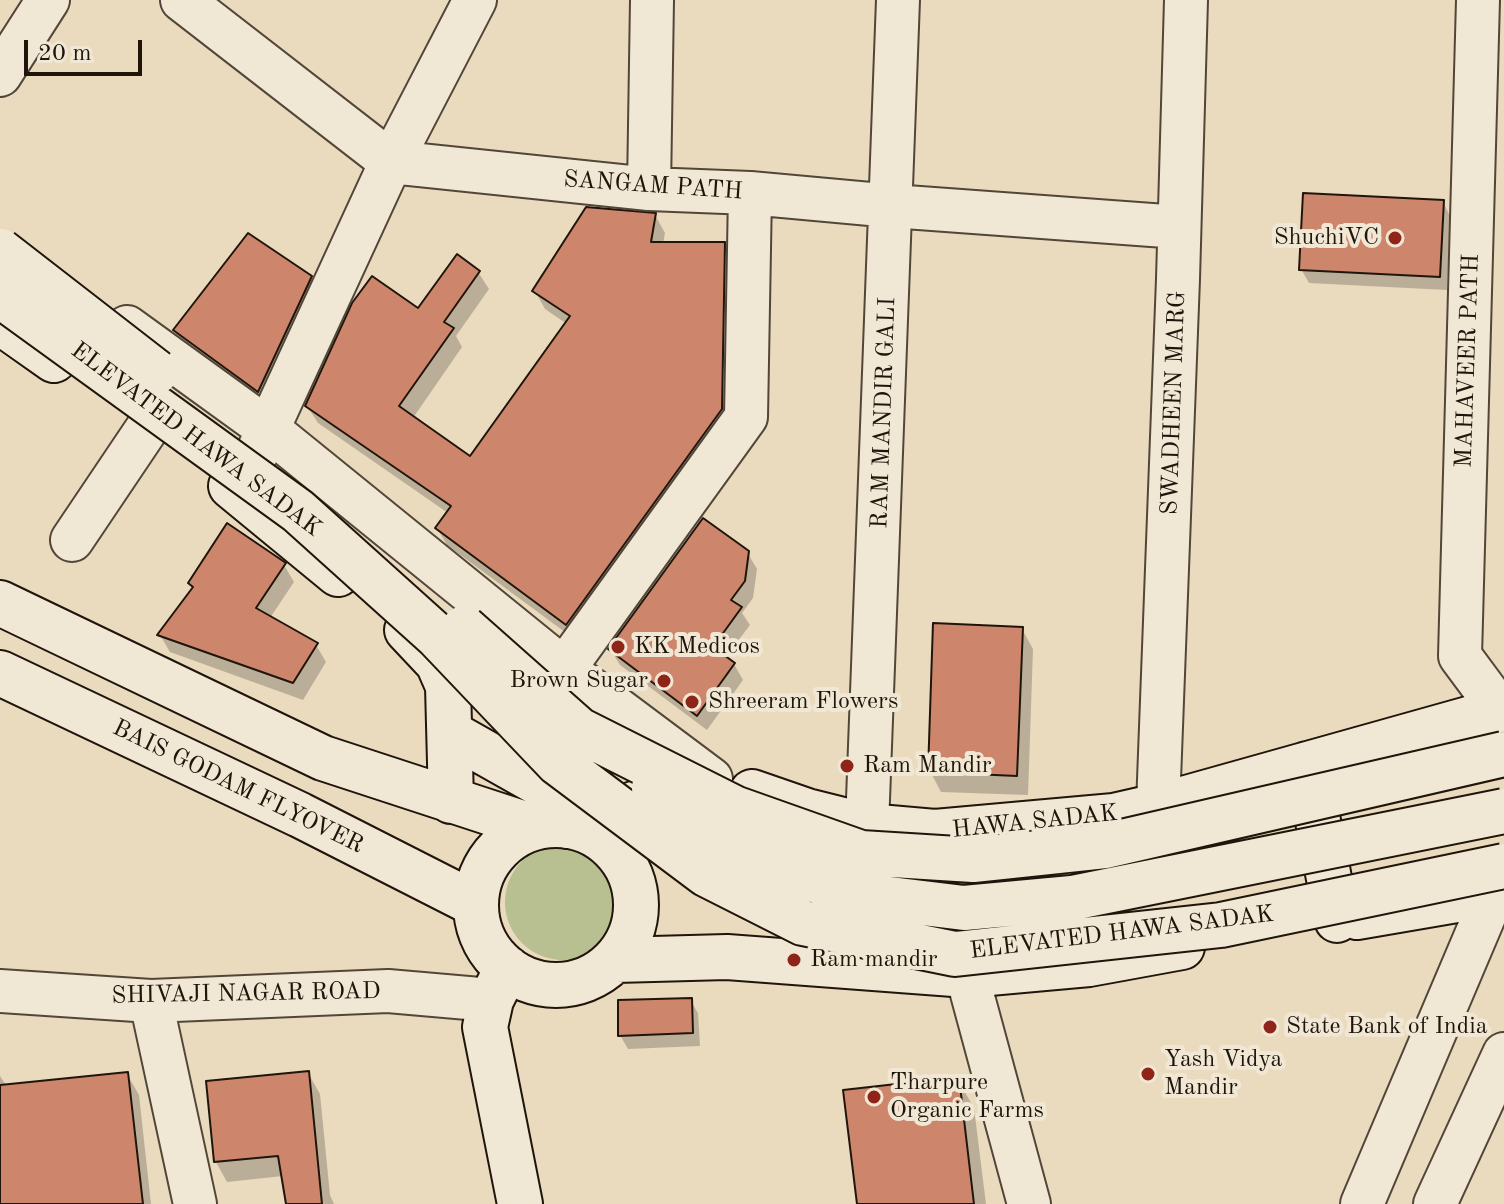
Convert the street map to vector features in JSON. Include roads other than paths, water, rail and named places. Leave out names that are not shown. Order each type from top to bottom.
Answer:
[{"type":"main road","name":"ELEVATED HAWA SADAK","points":[[0,251],[319,498],[579,730],[734,808],[861,853],[973,860],[1105,846],[1504,754]]},
{"type":"main road","name":"ELEVATED HAWA SADAK","points":[[2,322],[298,511],[438,637],[558,763],[706,874],[803,923],[955,954],[1221,925],[1501,884]]},
{"type":"main road","points":[[2,322],[240,492],[419,640],[438,663],[448,686],[451,801]]},
{"type":"main road","points":[[0,603],[323,758],[451,801],[566,823],[608,843],[625,863],[635,888],[637,913],[630,938],[616,960],[597,975],[575,983],[551,985],[528,980],[499,984]]},
{"type":"main road","name":"BAIS GODAM FLYOVER","points":[[0,673],[300,815],[475,904]]},
{"type":"main road","name":"HAWA SADAK","points":[[711,779],[807,811],[867,826],[935,832],[1114,816],[1502,709]]},
{"type":"main road","points":[[579,730],[734,851],[857,895],[964,908],[1072,898],[1504,811]]},
{"type":"main road","points":[[450,733],[566,823]]},
{"type":"main road","points":[[1307,764],[1337,920]]},
{"type":"main road","points":[[520,1204],[485,1027],[499,984],[490,950],[479,928],[475,904],[480,879],[492,856],[511,838],[711,779]]},
{"type":"main road","points":[[616,960],[727,957],[967,975],[1089,964],[1337,920],[1501,884]]},
{"type":"street","points":[[0,75],[48,0]]},
{"type":"street","points":[[182,0],[391,162]]},
{"type":"street","points":[[240,492],[391,162],[475,0]]},
{"type":"street","points":[[649,189],[652,0]]},
{"type":"street","name":"RAM MANDIR GALI","points":[[867,826],[898,0]]},
{"type":"street","name":"SWADHEEN MARG","points":[[1158,806],[1186,0]]},
{"type":"street","name":"MAHAVEER PATH","points":[[1478,0],[1490,78],[1460,656],[1502,709]]},
{"type":"street","name":"SANGAM PATH","points":[[391,162],[649,189],[750,193],[1179,227]]},
{"type":"street","points":[[448,686],[564,669],[746,417],[750,193]]},
{"type":"street","points":[[0,234],[268,429],[564,669],[711,779]]},
{"type":"street","points":[[72,540],[148,427]]},
{"type":"street","points":[[1362,1204],[1501,884]]},
{"type":"street","points":[[967,975],[1029,1204]]},
{"type":"street","name":"SHIVAJI NAGAR ROAD","points":[[0,991],[151,1001],[499,984]]},
{"type":"street","points":[[151,1001],[195,1204]]},
{"type":"street","points":[[1435,1204],[1504,1054]]},
{"type":"place","name":"ShuchiVC","points":[[1395,238]]},
{"type":"place","name":"KK Medicos","points":[[618,647]]},
{"type":"place","name":"Brown Sugar","points":[[664,681]]},
{"type":"place","name":"Shreeram Flowers","points":[[692,702]]},
{"type":"place","name":"Ram Mandir","points":[[847,766]]},
{"type":"place","name":"Ram mandir","points":[[794,960]]},
{"type":"place","name":"State Bank of India","points":[[1270,1027]]},
{"type":"place","name":"Yash Vidya Mandir","points":[[1148,1074]]},
{"type":"place","name":"Tharpure Organic Farms","points":[[874,1097]]}]
